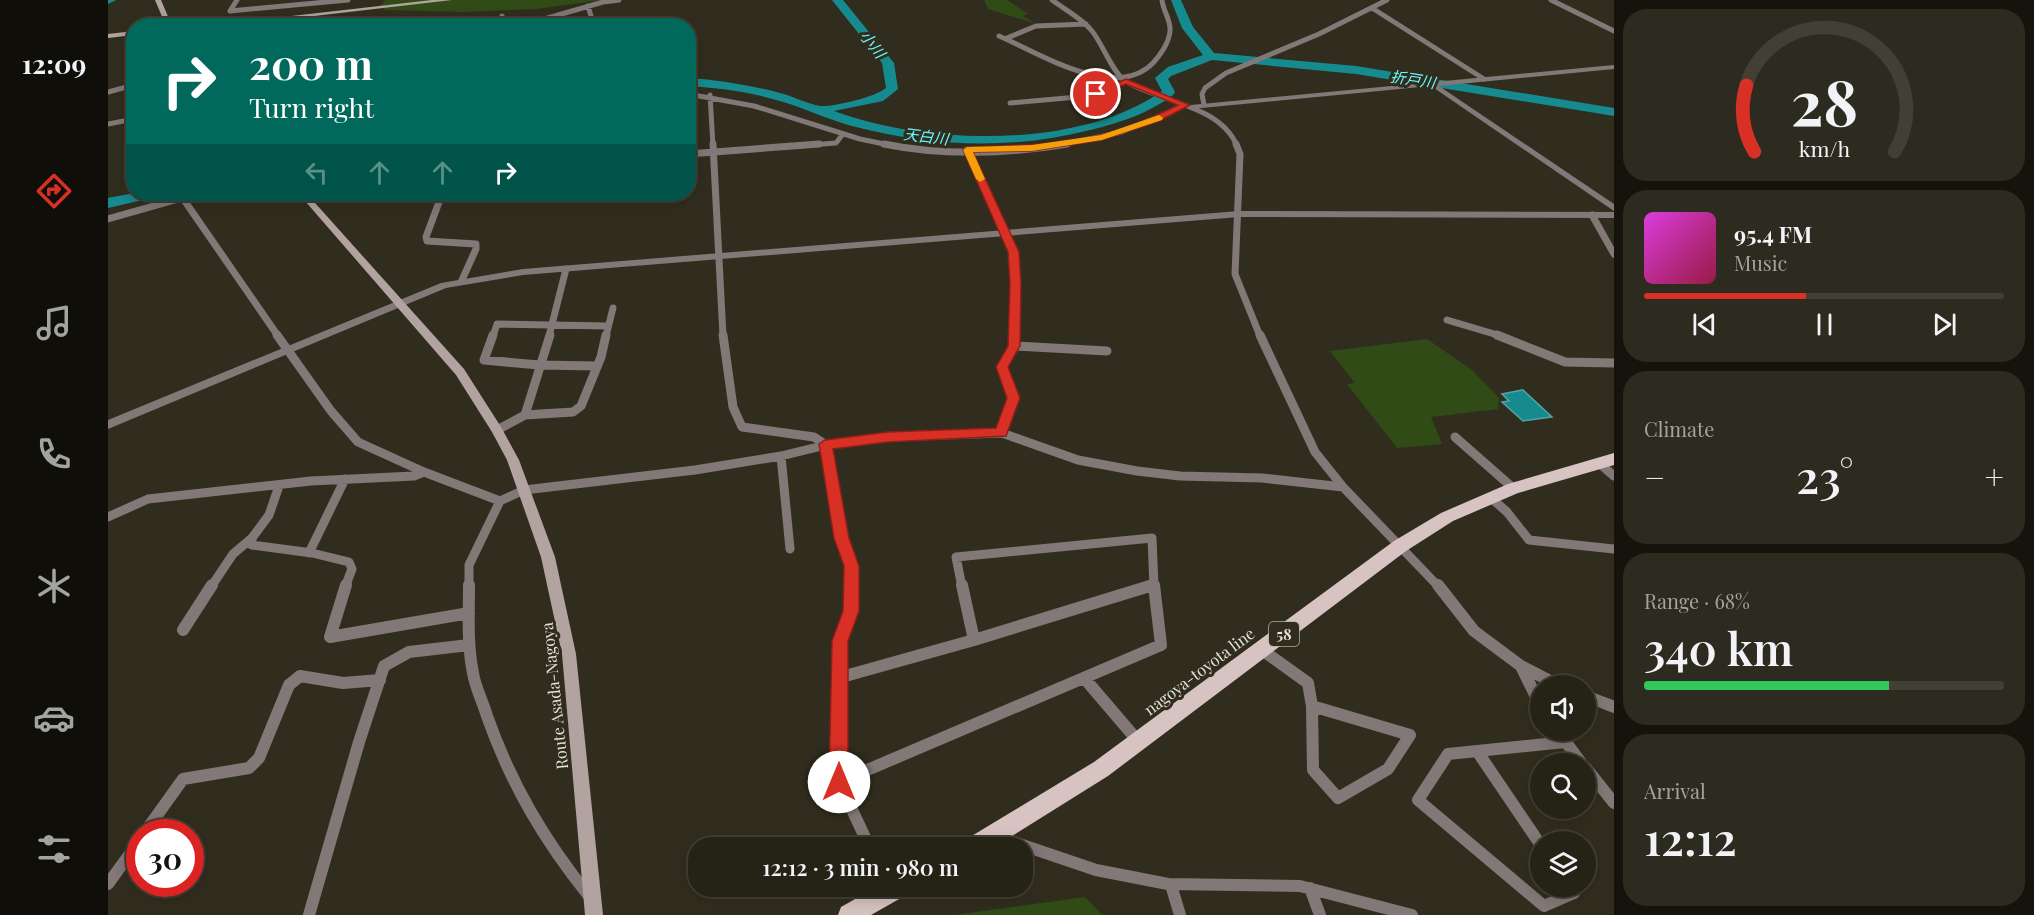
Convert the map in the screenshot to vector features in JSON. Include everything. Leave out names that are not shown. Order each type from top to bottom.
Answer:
[{"type":"main road","points":[[158,0],[166,18]]},
{"type":"main road","points":[[277,18],[449,0]]},
{"type":"main road","points":[[108,36],[126,34]]},
{"type":"main road","name":"Route Asada-Nagoya","points":[[309,201],[460,372],[513,460],[548,557],[569,654],[594,915]]},
{"type":"main road","name":"nagoya-toyota line","points":[[995,836],[1101,769],[1400,546],[1447,517],[1513,488],[1607,461]]},
{"type":"main road","points":[[849,915],[878,897]]},
{"type":"street","points":[[237,0],[230,11],[348,0]]},
{"type":"street","points":[[276,7],[279,0]]},
{"type":"street","points":[[547,18],[602,1],[619,0]]},
{"type":"street","points":[[1052,0],[1086,24],[1098,37],[1106,57],[1125,81]]},
{"type":"street","points":[[1010,103],[1089,96],[1153,66],[1163,49],[1170,25],[1162,0]]},
{"type":"street","points":[[1203,105],[1202,94],[1205,88],[1226,73],[1257,61],[1387,0]]},
{"type":"street","points":[[1551,0],[1614,31]]},
{"type":"street","points":[[588,6],[592,18]]},
{"type":"street","points":[[1372,8],[1484,79]]},
{"type":"street","points":[[1086,24],[1036,26],[1024,29],[1017,36],[1002,37],[1021,44],[1062,66],[1125,81],[1188,106],[1219,122],[1234,140],[1239,154],[1236,274],[1257,328],[1315,452],[1343,488],[1429,574],[1474,631],[1521,666],[1539,675]]},
{"type":"street","points":[[696,94],[742,101],[843,134],[902,147],[937,151],[1032,148],[1102,138],[1156,120],[1188,106],[1614,67]]},
{"type":"street","points":[[1432,84],[1614,208]]},
{"type":"street","points":[[108,92],[126,87]]},
{"type":"street","points":[[711,95],[716,152],[719,256],[727,382],[736,421],[742,427],[814,437],[825,444],[842,538],[852,566],[851,611],[840,641],[839,782],[865,837]]},
{"type":"street","points":[[108,124],[126,123]]},
{"type":"street","points":[[696,153],[836,142],[843,134]]},
{"type":"street","points":[[967,150],[1014,252],[1016,284],[1014,346],[1002,367],[1013,398],[1002,433]]},
{"type":"street","points":[[108,219],[169,201]]},
{"type":"street","points":[[185,201],[331,411],[358,442],[424,472],[500,501]]},
{"type":"street","points":[[439,201],[426,237],[427,241],[476,244],[476,249],[462,280]]},
{"type":"street","points":[[108,425],[399,303],[462,280],[719,256],[1239,214],[1614,215]]},
{"type":"street","points":[[1592,215],[1599,224],[1607,246],[1614,254]]},
{"type":"street","points":[[525,415],[560,303],[566,269]]},
{"type":"street","points":[[497,430],[525,415],[573,412],[581,406],[597,366],[613,308]]},
{"type":"street","points":[[1447,321],[1482,329],[1565,362],[1614,363]]},
{"type":"street","points":[[597,366],[539,365],[484,360],[497,324],[608,326]]},
{"type":"street","points":[[1014,346],[1107,351]]},
{"type":"street","points":[[593,901],[557,856],[515,786],[496,741],[473,675],[469,645],[469,565],[500,501],[524,490],[695,470],[781,456],[825,444],[888,437],[1002,433],[1078,460],[1137,471],[1180,476],[1263,478],[1343,488]]},
{"type":"street","points":[[1455,437],[1513,488]]},
{"type":"street","points":[[781,456],[790,549]]},
{"type":"street","points":[[1607,461],[1614,477]]},
{"type":"street","points":[[108,517],[148,499],[279,486],[310,480],[414,476],[424,472]]},
{"type":"street","points":[[309,553],[345,479]]},
{"type":"street","points":[[183,630],[233,554],[252,538],[269,516],[279,486]]},
{"type":"street","points":[[1491,498],[1507,512],[1529,540],[1614,549]]},
{"type":"street","points":[[252,538],[252,545],[309,553],[349,562],[352,569],[338,605],[330,637],[469,614]]},
{"type":"street","points":[[839,782],[1161,645],[1154,585],[1152,538],[956,556],[974,640]]},
{"type":"street","points":[[838,678],[974,640],[1154,585]]},
{"type":"street","points":[[309,915],[359,742],[384,666],[409,651],[469,645]]},
{"type":"street","points":[[1262,650],[1308,683],[1312,706],[1313,770],[1338,798],[1388,769],[1410,735],[1312,706]]},
{"type":"street","points":[[1521,666],[1530,684]]},
{"type":"street","points":[[154,819],[183,779],[249,768],[259,758],[289,685],[300,676],[343,683],[380,680]]},
{"type":"street","points":[[1085,679],[1139,741]]},
{"type":"street","points":[[1596,700],[1614,707]]},
{"type":"street","points":[[1568,897],[1546,911],[1419,800],[1448,754],[1565,742],[1574,753]]},
{"type":"street","points":[[1477,751],[1531,831]]},
{"type":"street","points":[[1596,780],[1614,802]]},
{"type":"street","points":[[995,836],[1096,870],[1172,885],[1300,886],[1412,915]]},
{"type":"street","points":[[108,884],[126,859]]},
{"type":"street","points":[[1172,885],[1180,915]]},
{"type":"street","points":[[1310,888],[1320,915]]},
{"type":"green space","points":[[385,0],[603,0],[536,9],[463,12],[385,10],[380,6]]},
{"type":"green space","points":[[984,0],[1007,0],[1028,14],[1022,16],[1037,24],[988,9]]},
{"type":"green space","points":[[1427,339],[1472,370],[1499,398],[1498,409],[1431,417],[1442,444],[1397,448],[1347,384],[1355,383],[1330,351]]},
{"type":"green space","points":[[1085,897],[1102,915],[954,915]]},
{"type":"water","points":[[1523,390],[1552,417],[1523,421],[1502,402],[1509,401],[1502,394]]},
{"type":"waterway","name":"小川","points":[[820,110],[869,101],[887,94],[892,89],[888,63],[837,0]]},
{"type":"waterway","name":"天白川","points":[[1176,0],[1188,28],[1210,56]]},
{"type":"waterway","name":"天白川","points":[[696,83],[731,86],[773,95],[852,122],[888,131],[947,139],[1008,140],[1067,132],[1134,112],[1169,92],[1161,78],[1166,73],[1210,56]]},
{"type":"waterway","name":"折戸川","points":[[1210,56],[1356,70],[1614,112]]},
{"type":"waterway","name":"天白川","points":[[108,203],[126,199]]},
{"type":"slow traffic","points":[[980,179],[967,150],[1011,150],[1102,138],[1159,118]]},
{"type":"route","points":[[839,782],[840,641],[851,611],[852,566],[842,538],[825,444],[888,437],[1002,433],[1013,398],[1002,367],[1014,346],[1016,284],[1014,252],[967,150],[1011,150],[1102,138],[1156,120],[1185,105],[1126,82],[1096,94]]}]
